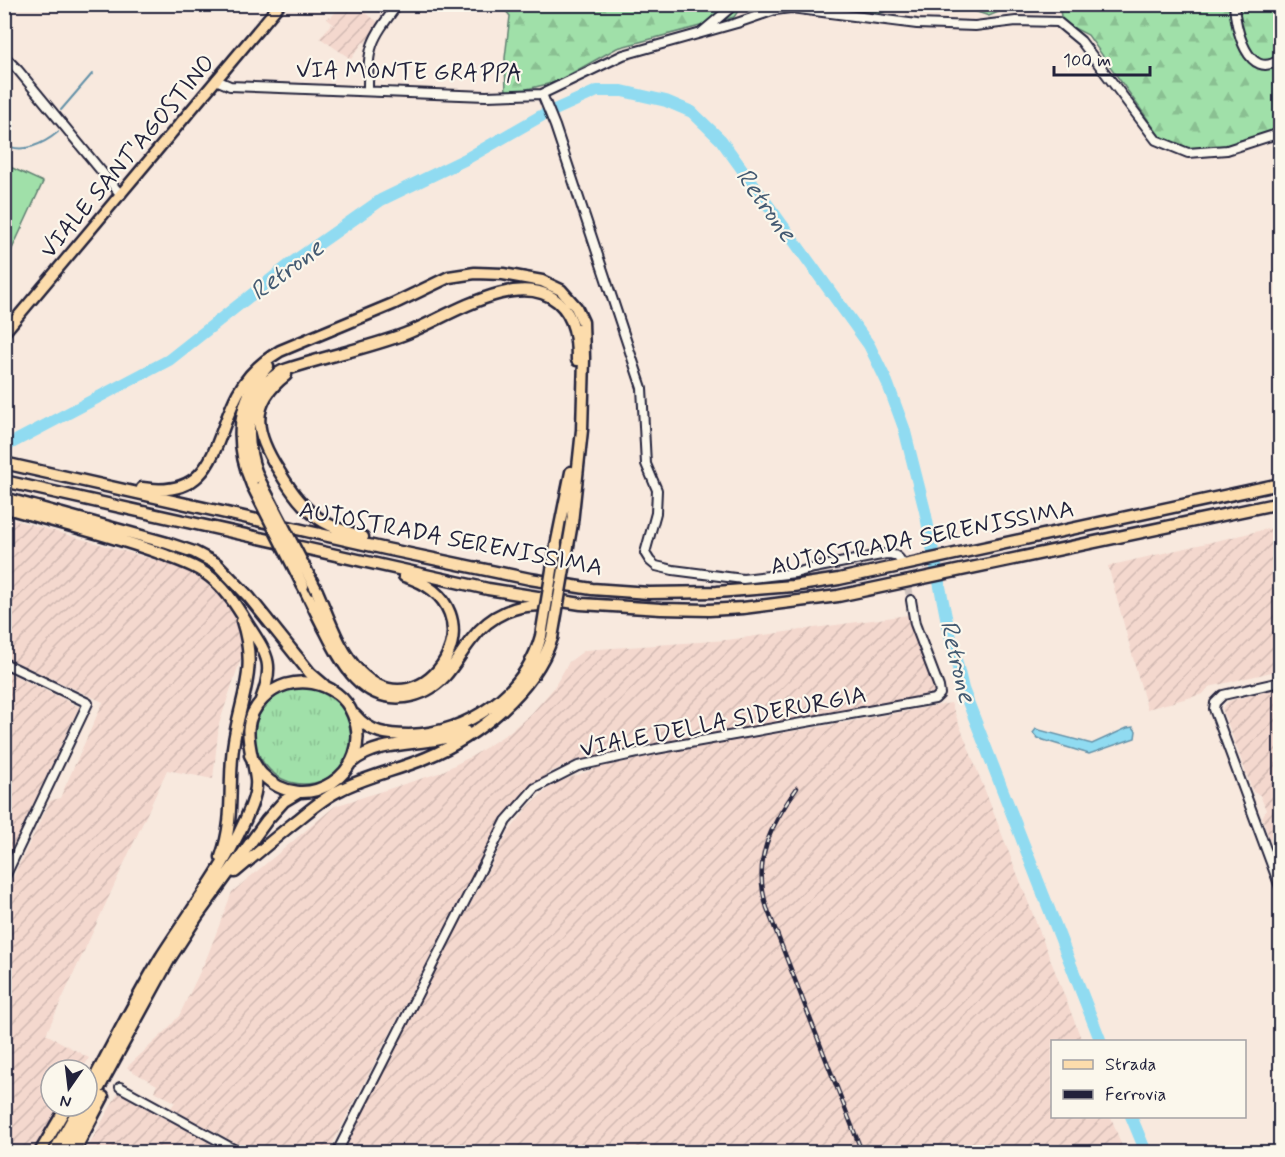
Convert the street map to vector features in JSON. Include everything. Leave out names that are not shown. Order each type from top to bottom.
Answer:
[{"type":"highway","points":[[4,463],[148,489],[164,490],[180,486],[195,478],[209,464],[232,404],[249,377],[268,358],[293,345],[393,304],[449,277],[475,273],[503,274],[542,281],[561,290],[576,306],[583,322],[582,430],[572,522],[547,637],[510,691],[482,713],[460,724],[430,733],[384,734],[363,724],[351,711]]},
{"type":"highway","points":[[217,881],[329,796],[436,753],[466,736],[492,717],[529,682],[544,658],[547,637],[556,546],[571,470],[577,377],[574,328],[567,312],[555,299],[542,292],[530,290],[496,294],[405,334],[319,359],[274,375],[261,390],[249,419],[249,447],[257,485],[303,586],[339,657],[352,676],[371,690],[387,697],[397,697],[419,694],[435,685],[450,670],[482,627],[498,615],[514,608],[537,604],[642,614],[679,614],[709,610]]},
{"type":"highway","points":[[212,529],[307,555],[398,574],[428,586],[445,602],[452,622],[452,639],[444,664],[429,680],[414,687],[390,688],[365,677],[352,662],[316,591],[257,485],[245,467],[241,443],[246,400],[262,374],[280,354],[293,345]]},
{"type":"highway","points":[[319,359],[295,369],[278,382],[264,400],[259,417],[263,445],[286,484],[301,503],[323,521],[344,532],[448,556],[517,576]]},
{"type":"highway","name":"AUTOSTRADA SERENISSIMA","points":[[4,463],[517,576],[623,592],[717,592],[811,584],[1281,484]]},
{"type":"highway","name":"AUTOSTRADA SERENISSIMA","points":[[4,481],[212,529],[519,595],[605,606],[709,610],[798,602],[923,579],[1281,503]]},
{"type":"highway","points":[[4,498],[33,511],[182,561],[200,570],[214,580],[237,607],[267,656],[270,668],[261,700],[249,723],[247,738],[256,780],[255,795],[241,830],[217,881],[169,960],[74,1152]]},
{"type":"highway","points":[[4,507],[33,511],[167,543],[194,552],[217,564],[249,597],[310,673],[346,703],[354,718],[358,737],[356,752],[351,763]]},
{"type":"highway","points":[[217,881],[231,817],[233,746],[249,678],[248,646],[237,607]]},
{"type":"highway","points":[[261,700],[278,687],[296,682],[310,682],[326,687]]},
{"type":"highway","points":[[250,755],[258,770],[277,786],[299,792],[310,791],[328,786],[351,763],[373,749],[430,742],[459,734],[492,717]]},
{"type":"highway","points":[[99,1070],[158,961],[217,881],[267,820],[284,801],[299,792]]},
{"type":"highway","points":[[58,1152],[152,994]]},
{"type":"highway","points":[[99,1059],[133,1009]]},
{"type":"highway","points":[[40,1152],[60,1118]]},
{"type":"highway","points":[[58,1152],[74,1118]]},
{"type":"main road","name":"VIALE SANT'AGOSTINO","points":[[4,333],[280,4]]},
{"type":"street","points":[[368,91],[370,46],[378,30],[398,4]]},
{"type":"street","points":[[698,35],[735,4]]},
{"type":"street","points":[[1234,4],[1237,28],[1250,57],[1269,65],[1281,59]]},
{"type":"street","name":"VIA MONTE GRAPPA","points":[[216,80],[230,86],[486,96],[542,94],[623,55],[698,35],[776,10],[791,8],[917,24],[975,26],[1016,21],[1058,22],[1081,41],[1156,140],[1188,153],[1227,150],[1281,133]]},
{"type":"street","points":[[4,56],[121,195]]},
{"type":"street","points":[[542,94],[555,126],[642,388],[646,464],[657,490],[656,513],[645,553],[650,561],[656,566],[673,570],[743,579],[795,573],[886,554],[893,554],[901,561]]},
{"type":"street","name":"VIALE DELLA SIDERURGIA","points":[[337,1152],[506,821],[535,788],[578,766],[656,749],[935,699],[940,694],[939,687],[915,624],[911,600]]},
{"type":"street","points":[[4,663],[88,703],[4,879]]},
{"type":"street","points":[[1281,682],[1223,695],[1215,702],[1215,716],[1281,887]]},
{"type":"street","points":[[120,1088],[239,1152]]},
{"type":"shaded area","points":[[342,5],[355,5],[378,22],[365,43],[363,42],[351,59],[320,38],[331,24],[337,27],[327,19]]},
{"type":"shaded area","points":[[5,517],[183,568],[200,578],[225,601],[241,626],[242,655],[219,724],[213,779],[167,770],[46,1034],[89,1058],[39,1058],[39,1118],[54,1118],[35,1152],[5,1152],[5,894],[50,801],[60,798],[103,702],[5,657]]},
{"type":"shaded area","points":[[1280,526],[1280,670],[1209,687],[1203,694],[1147,709],[1108,566]]},
{"type":"shaded area","points":[[908,615],[935,693],[574,761],[550,772],[521,796],[502,818],[328,1152],[252,1152],[171,1108],[175,1102],[154,1091],[157,1085],[127,1067],[179,1016],[207,957],[232,892],[335,806],[439,773],[474,755],[508,733],[531,714],[553,689],[569,662],[585,650],[727,640]]},
{"type":"shaded area","points":[[4,671],[79,707],[5,863]]},
{"type":"shaded area","points":[[1280,688],[1280,867],[1262,818],[1266,810],[1260,795],[1253,792],[1222,708],[1229,701]]},
{"type":"shaded area","points":[[951,703],[1082,1040],[1051,1040],[1051,1118],[1111,1118],[1124,1152],[340,1152],[508,833],[528,807],[549,788],[561,781],[597,768],[703,745]]},
{"type":"shaded area","points":[[118,1093],[218,1147],[220,1152],[85,1152]]},
{"type":"green space","points":[[1005,4],[1001,11],[989,16],[956,5]]},
{"type":"green space","points":[[501,5],[742,5],[734,17],[617,48],[556,82],[506,94],[505,58],[510,16]]},
{"type":"green space","points":[[841,5],[899,5],[874,16],[844,11]]},
{"type":"green space","points":[[1059,5],[1280,5],[1280,129],[1227,147],[1188,151],[1161,138],[1088,35],[1062,22]]},
{"type":"green space","points":[[4,158],[10,160],[8,166],[43,182],[6,262]]},
{"type":"green space","points":[[304,686],[323,690],[339,700],[349,716],[353,735],[349,754],[339,770],[323,780],[304,784],[285,780],[269,770],[259,754],[255,735],[259,716],[269,700],[285,690]]},
{"type":"water","points":[[1133,727],[1136,731],[1135,738],[1089,754],[1037,738],[1033,733],[1036,729],[1092,744]]},
{"type":"waterway","points":[[61,110],[92,74]]},
{"type":"waterway","name":"Retrone","points":[[4,447],[169,360],[293,262],[381,200],[466,159],[541,116],[597,91],[622,91],[666,101],[692,112],[721,140],[869,345],[887,382],[904,428],[925,511],[963,689],[1100,1040]]},
{"type":"waterway","points":[[4,143],[10,147],[25,148],[39,144],[58,132]]},
{"type":"waterway","name":"Retrone","points":[[1132,1118],[1146,1152]]},
{"type":"tunnel","points":[[902,563],[911,600]]},
{"type":"railway","points":[[797,788],[779,816],[766,845],[763,859],[763,891],[767,908],[862,1152]]}]
